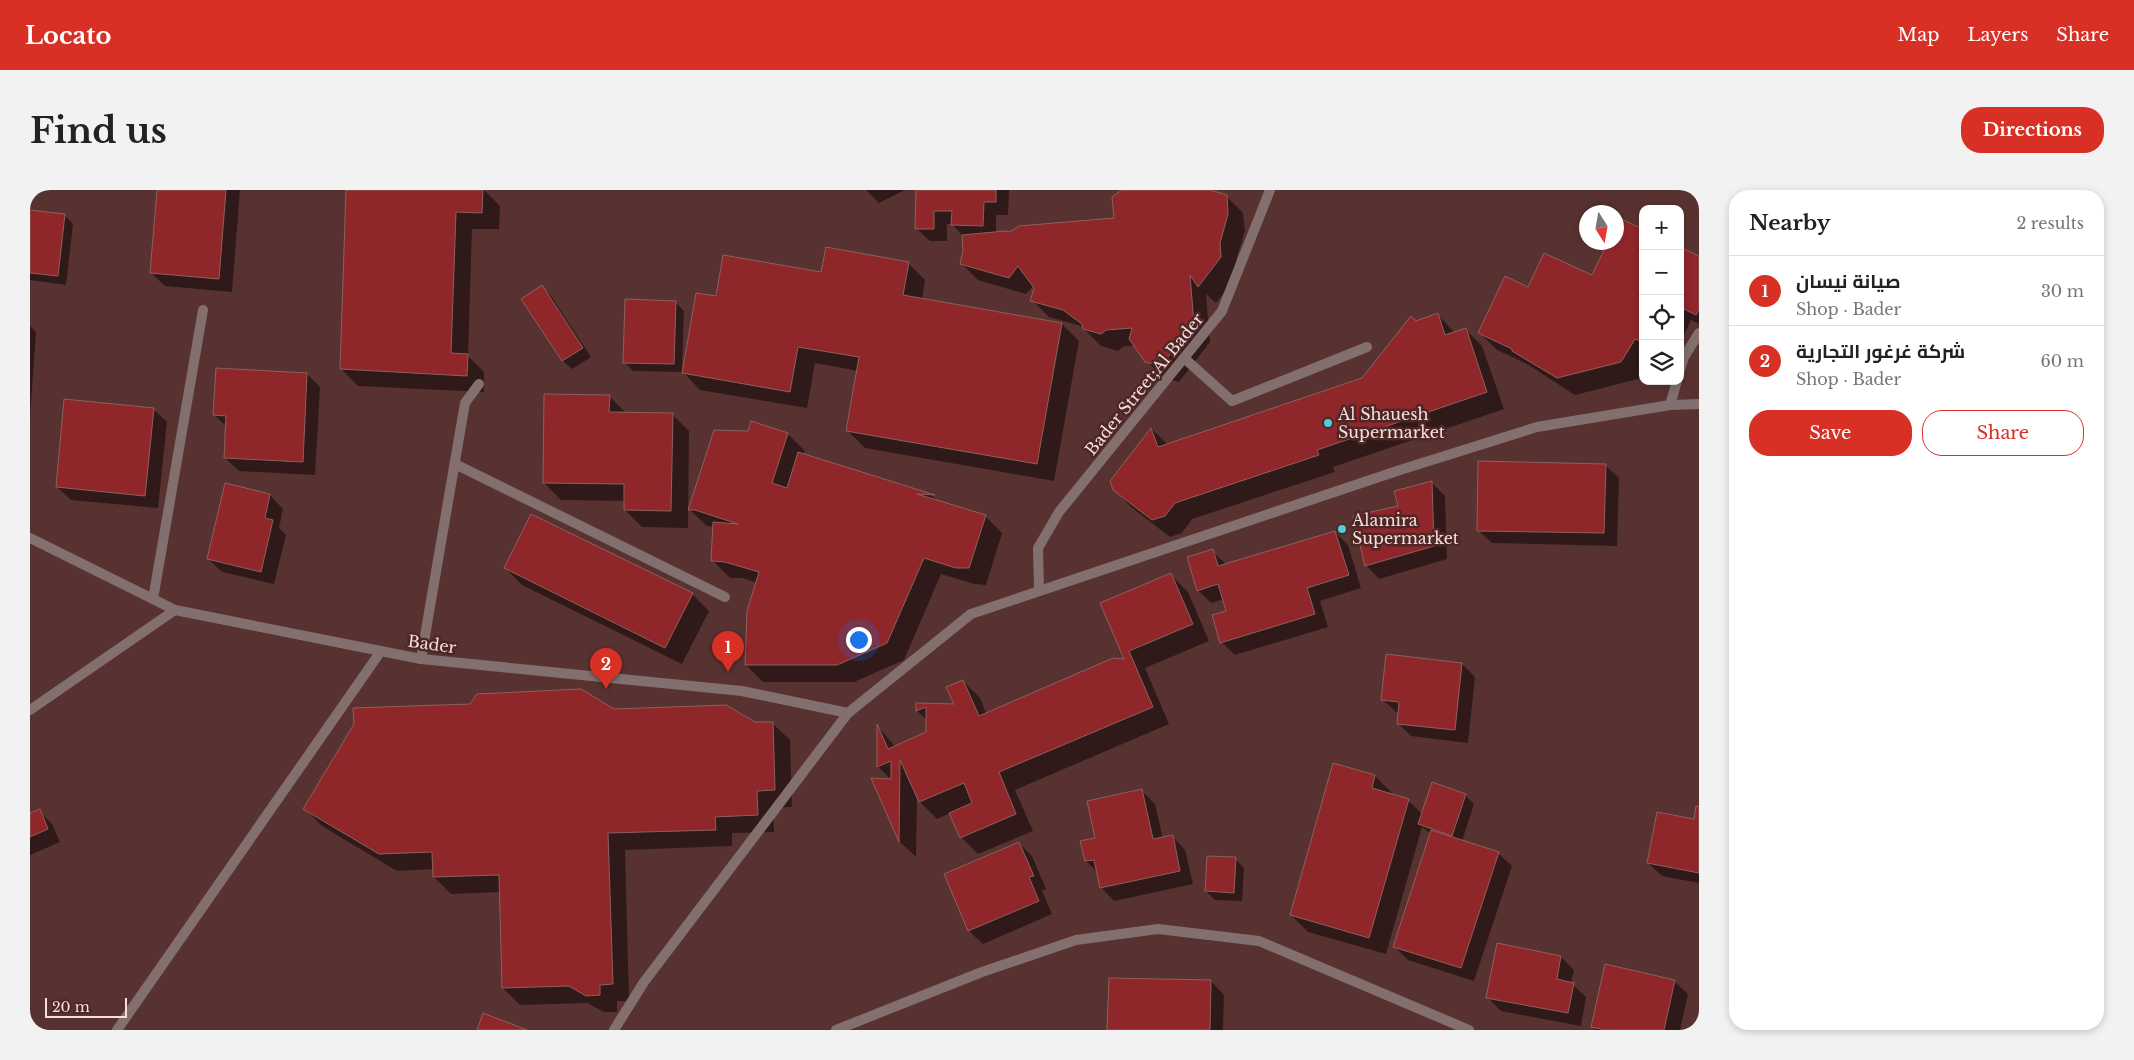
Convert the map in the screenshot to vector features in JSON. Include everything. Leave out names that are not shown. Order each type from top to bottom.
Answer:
[{"type":"street","name":"Bader Street;Al Bader","points":[[1039,589],[1038,548],[1060,512],[1222,311],[1270,190]]},
{"type":"street","points":[[153,598],[203,310]]},
{"type":"street","points":[[1684,357],[1699,333]]},
{"type":"street","points":[[1184,358],[1232,401],[1367,347]]},
{"type":"street","points":[[421,659],[465,403],[480,384]]},
{"type":"street","points":[[1670,405],[1676,385]]},
{"type":"street","points":[[614,1030],[644,982],[848,713],[971,614],[1039,589],[1537,427],[1670,405],[1699,404]]},
{"type":"street","points":[[454,464],[725,597]]},
{"type":"street","name":"Bader","points":[[30,538],[175,610],[421,659],[742,691],[848,713]]},
{"type":"street","points":[[30,710],[175,610]]},
{"type":"street","points":[[117,1030],[381,651]]},
{"type":"street","points":[[836,1030],[982,972],[1076,940],[1158,929],[1259,941],[1469,1030]]},
{"type":"building","points":[[157,190],[226,190],[219,279],[150,273]]},
{"type":"building","points":[[346,190],[483,190],[482,213],[456,212],[451,353],[468,354],[467,376],[340,369]]},
{"type":"building","points":[[916,190],[996,190],[996,202],[984,202],[983,226],[951,225],[952,211],[934,211],[934,229],[915,229]]},
{"type":"building","points":[[1122,190],[1210,190],[1227,195],[1228,214],[1220,243],[1221,257],[1198,287],[1190,275],[1194,324],[1161,366],[1145,362],[1129,339],[1132,328],[1106,330],[1101,334],[1083,329],[1082,324],[1063,310],[1030,301],[1034,288],[1018,266],[1009,278],[960,264],[963,251],[962,235],[1010,232],[1019,226],[1114,218],[1112,197]]},
{"type":"building","points":[[30,210],[65,214],[58,276],[30,273]]},
{"type":"building","points":[[1624,220],[1639,227],[1639,340],[1635,339],[1621,362],[1557,378],[1512,351],[1512,349],[1478,333],[1505,276],[1528,287],[1544,253],[1592,275],[1604,250],[1624,250]]},
{"type":"building","points":[[826,247],[909,262],[903,295],[1062,323],[1037,464],[846,431],[859,357],[798,347],[790,392],[682,373],[696,293],[716,296],[723,255],[821,272]]},
{"type":"building","points":[[1684,249],[1699,256],[1699,310],[1696,315],[1684,309]]},
{"type":"building","points":[[542,285],[583,348],[562,361],[521,299]]},
{"type":"building","points":[[625,299],[676,301],[674,364],[623,363]]},
{"type":"building","points":[[1438,313],[1445,335],[1466,328],[1487,392],[1317,450],[1319,455],[1175,503],[1165,516],[1152,520],[1113,490],[1110,481],[1151,428],[1158,447],[1362,378],[1411,316],[1416,321]]},
{"type":"building","points":[[216,368],[307,373],[303,462],[224,458],[226,416],[213,415]]},
{"type":"building","points":[[544,394],[610,395],[609,412],[673,413],[671,511],[624,510],[624,484],[543,483]]},
{"type":"building","points":[[64,399],[154,408],[145,496],[56,487]]},
{"type":"building","points":[[751,421],[788,433],[772,483],[787,488],[798,452],[935,495],[917,494],[986,515],[969,568],[956,568],[924,558],[887,643],[837,665],[745,665],[747,611],[759,572],[725,562],[711,561],[713,522],[738,524],[695,510],[688,510],[714,430],[748,431]]},
{"type":"building","points":[[1478,461],[1606,464],[1604,533],[1477,531]]},
{"type":"building","points":[[1432,481],[1434,546],[1365,566],[1353,516],[1398,506],[1394,491]]},
{"type":"building","points":[[225,483],[270,494],[265,518],[273,520],[261,572],[207,559]]},
{"type":"building","points":[[531,514],[693,593],[665,648],[504,568]]},
{"type":"building","points":[[1335,531],[1349,575],[1307,588],[1315,614],[1220,643],[1212,615],[1226,611],[1218,584],[1197,591],[1187,557],[1213,549],[1218,566]]},
{"type":"building","points":[[1171,573],[1193,624],[1129,651],[1153,707],[999,772],[1016,814],[960,838],[949,813],[972,803],[964,783],[919,802],[900,760],[899,842],[871,778],[891,779],[891,761],[877,767],[877,724],[888,749],[926,732],[926,707],[916,711],[916,703],[954,704],[946,687],[963,680],[979,716],[1113,658],[1124,659],[1100,603]]},
{"type":"building","points":[[1386,654],[1462,663],[1455,730],[1397,724],[1399,702],[1381,700]]},
{"type":"building","points":[[581,689],[614,709],[726,705],[755,722],[773,722],[775,790],[757,791],[758,815],[715,817],[716,830],[608,833],[613,984],[600,985],[600,995],[586,996],[569,986],[502,988],[499,875],[433,877],[432,852],[379,854],[303,809],[354,724],[353,708],[470,704],[477,694]]},
{"type":"building","points":[[1333,763],[1375,775],[1372,788],[1409,799],[1369,938],[1290,915]]},
{"type":"building","points":[[1432,782],[1466,794],[1452,836],[1418,824]]},
{"type":"building","points":[[1142,789],[1153,839],[1173,835],[1180,871],[1100,888],[1094,860],[1085,861],[1080,841],[1095,838],[1087,801]]},
{"type":"building","points":[[1696,806],[1699,807],[1699,873],[1647,863],[1657,812],[1694,819]]},
{"type":"building","points":[[40,809],[48,829],[30,837],[30,813]]},
{"type":"building","points":[[1431,830],[1499,852],[1461,968],[1393,947]]},
{"type":"building","points":[[1019,842],[1034,876],[1029,877],[1039,901],[968,931],[944,874]]},
{"type":"building","points":[[1207,856],[1236,857],[1234,893],[1205,891]]},
{"type":"building","points":[[1497,943],[1561,956],[1557,979],[1574,983],[1568,1013],[1486,998]]},
{"type":"building","points":[[1605,964],[1675,980],[1664,1030],[1605,1030],[1591,1027]]},
{"type":"building","points":[[1109,978],[1211,980],[1210,1030],[1107,1030]]},
{"type":"building","points":[[483,1013],[527,1030],[477,1030]]},
{"type":"place","name":"Al Shauesh Supermarket","points":[[1328,423]]},
{"type":"place","name":"Alamira Supermarket","points":[[1342,529]]},
{"type":"place","name":"صيانة نيسان","points":[[728,672]]},
{"type":"place","name":"شركة غرغور التجارية","points":[[606,689]]}]
